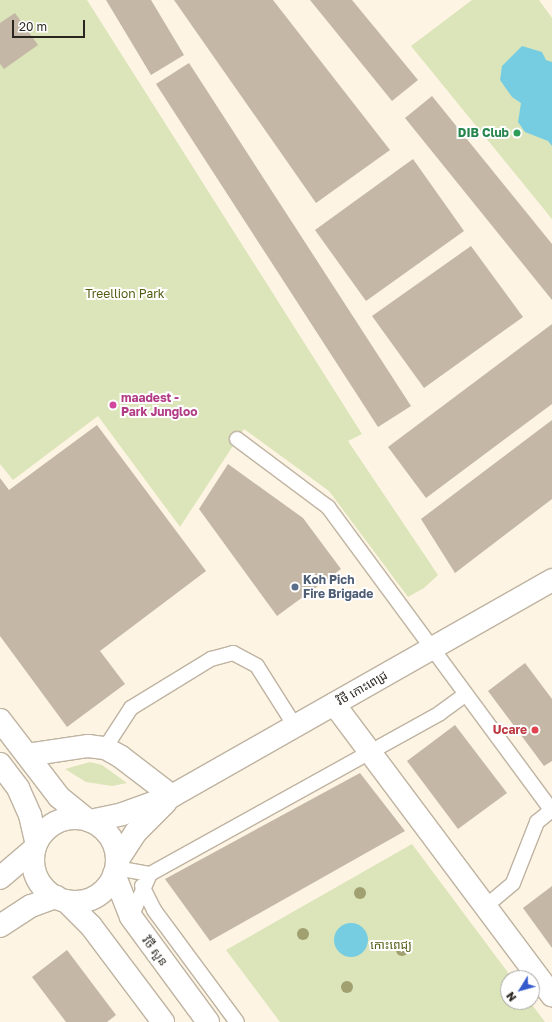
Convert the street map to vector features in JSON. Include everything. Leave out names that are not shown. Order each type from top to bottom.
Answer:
[{"type":"main road","name":"វិថី កោះពេជ្រ","points":[[88,820],[122,814],[172,796],[552,580]]},
{"type":"main road","points":[[334,704],[552,995]]},
{"type":"main road","points":[[0,720],[59,796],[108,834],[116,850],[116,868],[107,887],[96,896],[83,901],[61,899],[31,906],[0,926]]},
{"type":"main road","points":[[27,755],[88,746],[105,748],[121,756],[172,796]]},
{"type":"main road","points":[[0,764],[18,788],[30,815],[35,846],[36,875],[48,892],[61,899],[91,926],[164,1022]]},
{"type":"main road","name":"វិថី កោះពេជ្រ","points":[[116,868],[136,832],[172,796]]},
{"type":"main road","points":[[0,878],[35,846],[46,829],[58,821],[88,820]]},
{"type":"main road","name":"វិថី សួន","points":[[116,868],[131,917],[208,1022]]},
{"type":"lane","points":[[237,439],[328,507],[551,810],[536,822],[513,883],[486,906]]},
{"type":"lane","points":[[105,748],[131,708],[211,659],[233,653],[257,666],[295,726]]},
{"type":"lane","points":[[131,917],[142,886],[150,874],[440,713],[465,695]]},
{"type":"lane","points":[[116,868],[150,874]]},
{"type":"lane","points":[[142,886],[154,910],[237,1022]]},
{"type":"lane","points":[[175,977],[192,963]]},
{"type":"green space","name":"Treellion Park","points":[[0,0],[87,0],[362,434],[348,441],[438,575],[424,588],[408,597],[329,491],[244,429],[180,527],[98,416],[13,480],[0,464]]},
{"type":"green space","name":"DIB Club","points":[[472,0],[539,0],[552,18],[552,219],[411,46]]},
{"type":"green space","points":[[90,762],[102,765],[127,783],[112,786],[86,782],[65,769]]},
{"type":"green space","name":"កោះពេជ្យ","points":[[412,844],[506,970],[500,970],[500,1010],[536,1010],[545,1022],[280,1022],[226,950]]},
{"type":"water","points":[[522,46],[542,52],[546,60],[552,62],[552,146],[548,141],[525,132],[518,122],[521,103],[512,97],[500,80],[502,66]]},
{"type":"water","points":[[354,923],[363,928],[367,933],[367,947],[363,952],[358,956],[348,957],[344,956],[335,947],[334,937],[335,933],[344,924]]},
{"type":"building","points":[[106,0],[151,0],[184,55],[151,75]]},
{"type":"building","points":[[174,0],[273,0],[390,150],[316,203]]},
{"type":"building","points":[[310,0],[352,0],[418,80],[392,101]]},
{"type":"building","points":[[15,13],[38,45],[4,69],[0,64],[0,23]]},
{"type":"building","points":[[189,63],[411,406],[378,427],[156,84]]},
{"type":"building","points":[[432,96],[552,244],[552,300],[405,118]]},
{"type":"building","points":[[413,159],[464,231],[366,301],[315,230]]},
{"type":"building","points":[[471,246],[523,317],[424,388],[372,316]]},
{"type":"building","points":[[552,324],[552,404],[426,498],[388,447]]},
{"type":"building","points":[[552,420],[552,499],[455,573],[421,519]]},
{"type":"building","points":[[97,425],[206,571],[100,651],[125,684],[67,727],[0,636],[0,478],[9,490]]},
{"type":"building","points":[[228,464],[303,518],[341,569],[277,616],[199,509]]},
{"type":"building","name":"Ucare","points":[[525,663],[552,699],[552,761],[544,766],[488,691]]},
{"type":"building","points":[[455,725],[507,793],[458,829],[407,761]]},
{"type":"building","points":[[360,773],[405,831],[210,941],[165,879]]},
{"type":"building","points":[[552,886],[552,948],[523,908]]},
{"type":"building","points":[[67,950],[116,1015],[107,1022],[66,1022],[32,977]]},
{"type":"place","name":"DIB Club","points":[[517,133]]},
{"type":"place","name":"maadest - Park Jungloo","points":[[113,405]]},
{"type":"place","name":"Koh Pich Fire Brigade","points":[[295,587]]},
{"type":"place","name":"Ucare","points":[[535,730]]}]
